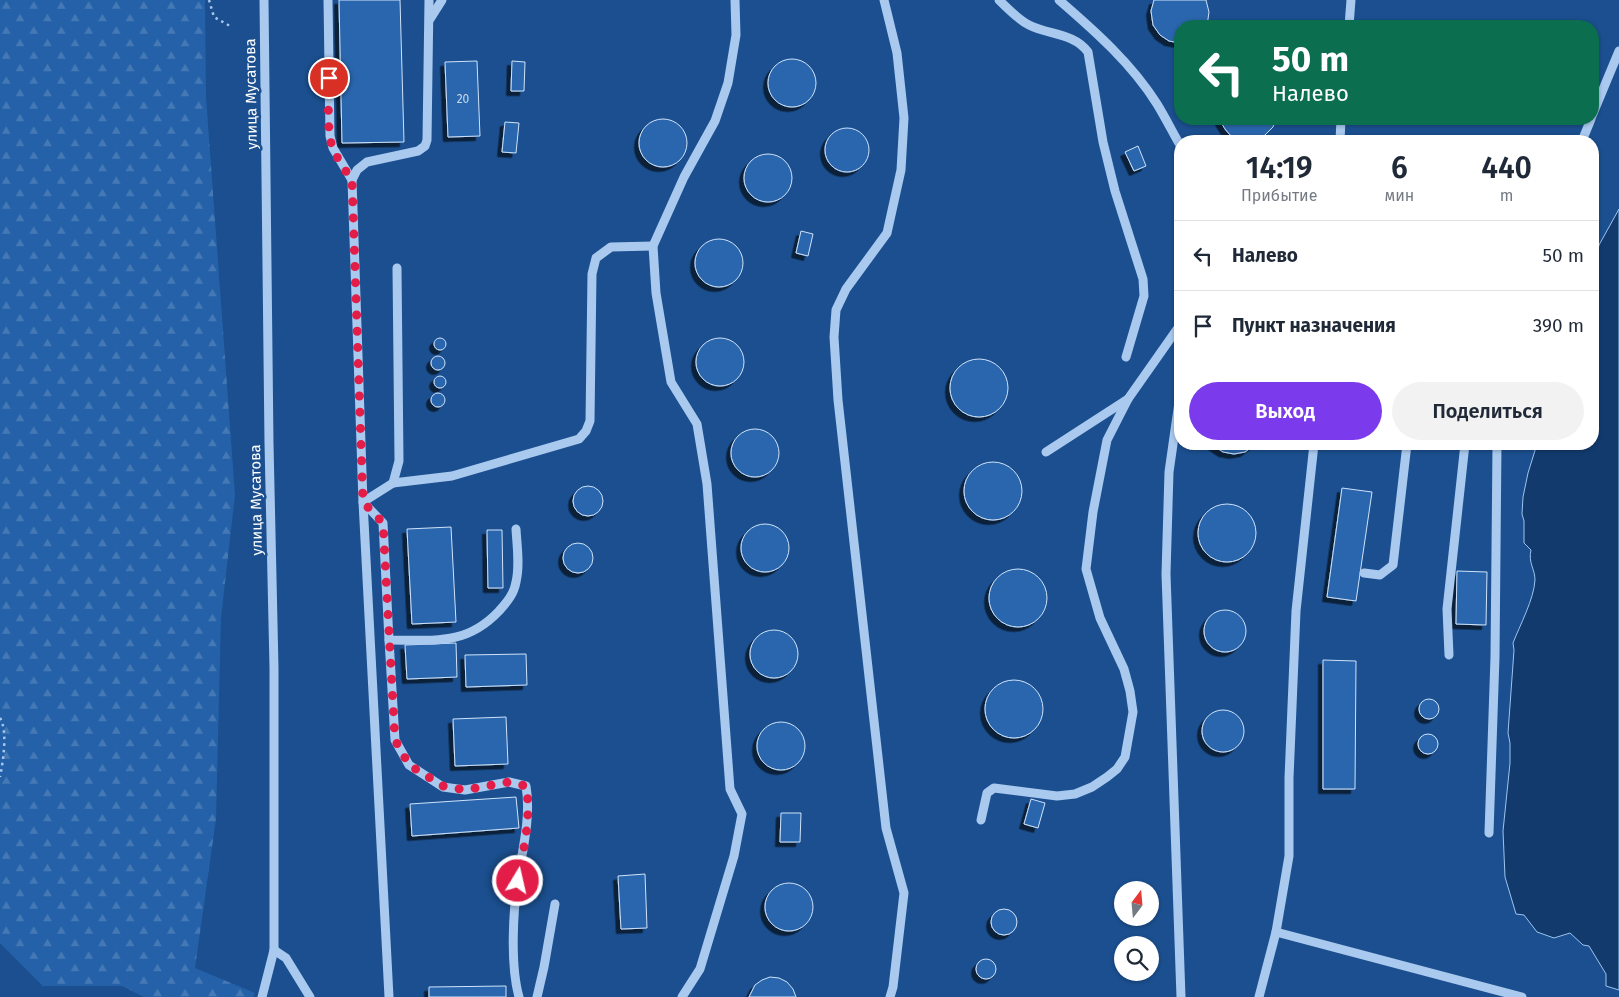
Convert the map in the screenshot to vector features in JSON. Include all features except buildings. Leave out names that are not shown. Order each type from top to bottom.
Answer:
[{"type":"street","name":"улица Мусатова","points":[[262,997],[274,950],[274,668],[268,442],[264,0]]},
{"type":"street","points":[[328,0],[330,136],[336,155],[352,180]]},
{"type":"street","points":[[389,997],[363,502],[352,180],[357,170],[366,162],[418,151],[425,146],[427,140],[429,0]]},
{"type":"street","points":[[429,20],[442,0]]},
{"type":"street","points":[[682,997],[700,969],[734,856],[742,814],[730,789],[708,484],[697,424],[671,382],[656,293],[653,246],[684,177],[715,121],[728,83],[736,35],[735,0]]},
{"type":"street","points":[[884,0],[897,53],[904,118],[901,170],[887,233],[843,296],[836,310],[834,337],[838,400],[886,828],[904,893],[893,987],[890,997]]},
{"type":"street","points":[[999,0],[1028,24],[1048,33],[1074,39],[1082,44],[1088,52],[1103,142],[1115,192],[1143,278],[1144,296],[1126,357]]},
{"type":"street","points":[[1059,0],[1094,30],[1126,64],[1156,103],[1174,135]]},
{"type":"street","points":[[1349,20],[1351,0]]},
{"type":"street","points":[[1599,100],[1619,51]]},
{"type":"street","points":[[363,502],[393,483],[452,476],[579,439],[586,431],[590,421],[592,274],[596,258],[611,247],[653,246]]},
{"type":"street","points":[[393,483],[399,461],[397,268]]},
{"type":"street","points":[[981,820],[987,792],[994,788],[1057,796],[1075,794],[1092,787],[1107,777],[1117,769],[1125,757],[1133,712],[1130,691],[1124,669],[1100,618],[1086,569],[1093,512],[1107,440],[1128,400],[1174,334]]},
{"type":"street","points":[[1046,452],[1128,400]]},
{"type":"street","points":[[1174,437],[1169,472],[1166,574],[1180,997]]},
{"type":"street","points":[[1259,997],[1276,932],[1289,856],[1289,778],[1296,612],[1313,450]]},
{"type":"street","points":[[1364,573],[1380,575],[1393,565],[1406,450]]},
{"type":"street","points":[[1449,655],[1447,609],[1464,450]]},
{"type":"street","points":[[1489,833],[1495,657],[1497,450]]},
{"type":"street","points":[[363,502],[383,523],[395,740],[409,765],[443,786],[465,790],[509,782],[526,786],[529,801],[518,881],[514,933],[515,982],[519,997]]},
{"type":"street","points":[[390,640],[444,640],[471,633],[488,623],[512,596],[517,581],[516,529]]},
{"type":"street","points":[[537,997],[555,904]]},
{"type":"street","points":[[1276,932],[1522,997]]},
{"type":"street","points":[[274,950],[286,958],[310,997]]},
{"type":"path","points":[[209,0],[214,17],[230,26]]},
{"type":"path","points":[[0,718],[3,724],[3,762],[0,777]]},
{"type":"green space","points":[[0,0],[205,0],[206,97],[235,495],[221,618],[216,819],[195,968],[255,993],[253,997],[144,997],[122,986],[43,986],[0,943]]},
{"type":"shaded area","points":[[1619,209],[1619,990],[1606,986],[1606,974],[1589,946],[1583,945],[1570,933],[1554,938],[1537,932],[1524,915],[1516,914],[1505,877],[1503,831],[1510,763],[1508,733],[1513,643],[1529,604],[1535,580],[1530,559],[1531,550],[1524,543],[1523,497],[1535,450],[1599,450],[1599,245]]},
{"type":"route","points":[[329,78],[330,136],[340,163],[352,180],[363,502],[383,523],[395,740],[409,765],[443,786],[465,790],[509,782],[526,786],[529,801],[518,881]]}]
